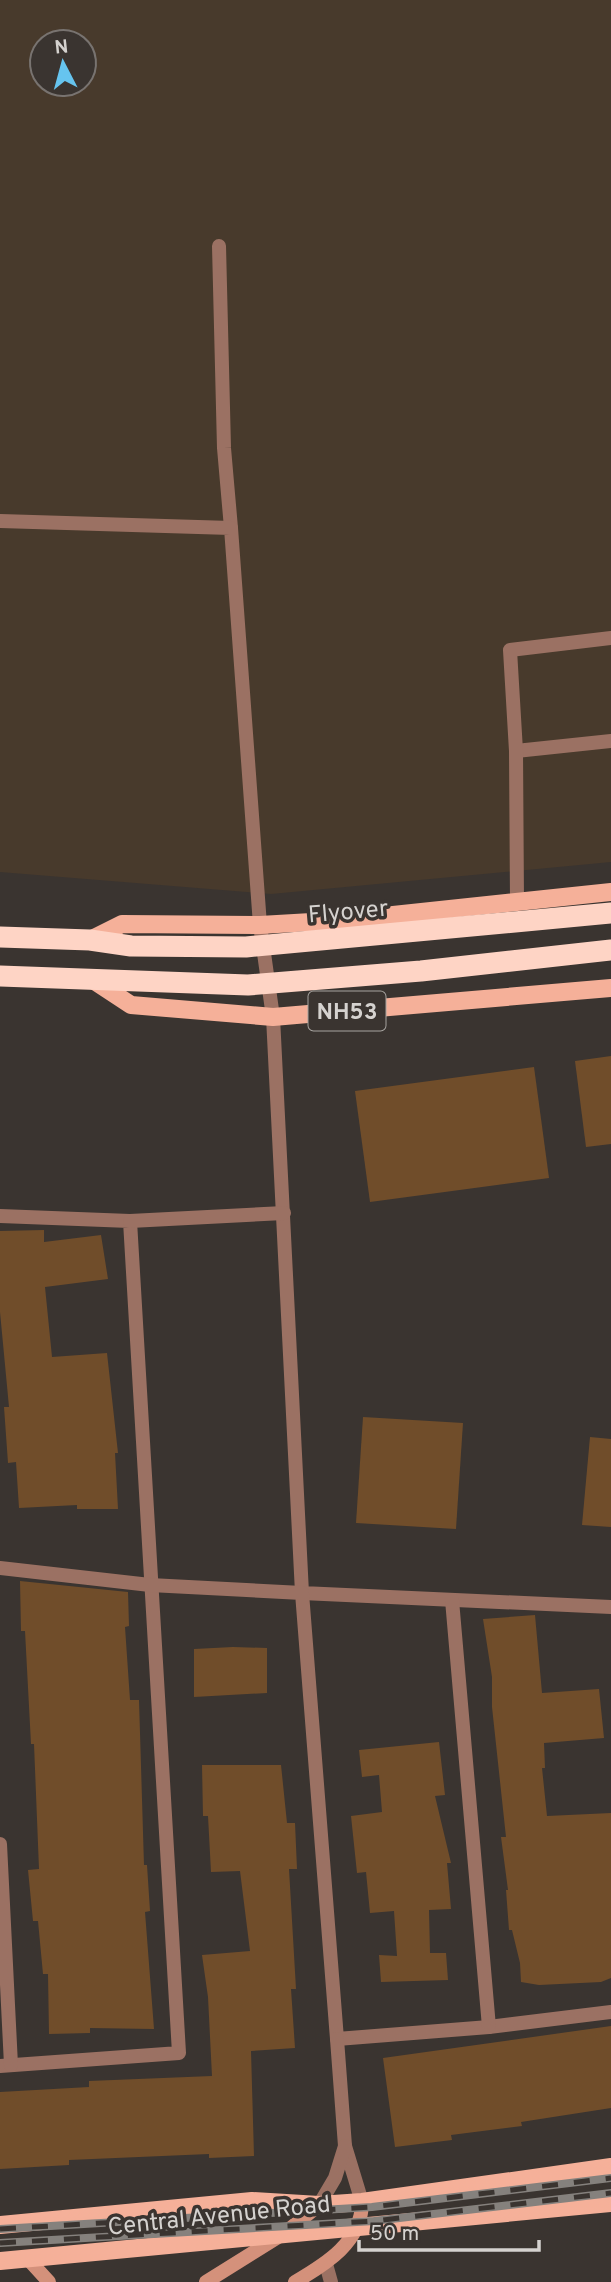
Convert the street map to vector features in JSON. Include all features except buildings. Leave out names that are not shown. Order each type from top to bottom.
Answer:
[{"type":"highway","name":"Flyover","points":[[0,937],[90,940],[131,946],[246,947],[611,913]]},
{"type":"highway","points":[[0,976],[90,978],[126,983],[248,985],[421,971],[611,950]]},
{"type":"main road","points":[[90,940],[122,924],[260,925],[346,920],[611,892]]},
{"type":"main road","name":"NH53","points":[[90,978],[131,1005],[273,1017],[611,988]]},
{"type":"main road","points":[[0,2225],[253,2201],[318,2205],[362,2202],[611,2167]]},
{"type":"main road","points":[[295,2282],[326,2264],[359,2225],[362,2202]]},
{"type":"main road","name":"Central Avenue Road","points":[[0,2261],[611,2203]]},
{"type":"main road","points":[[206,2282],[286,2232],[318,2205]]},
{"type":"main road","points":[[28,2259],[49,2282]]},
{"type":"street","points":[[219,246],[224,448],[260,925],[273,1017],[302,1593],[345,2146],[362,2202]]},
{"type":"street","points":[[0,521],[231,528]]},
{"type":"street","points":[[517,901],[516,751],[510,650],[611,638]]},
{"type":"street","points":[[516,751],[611,741]]},
{"type":"street","points":[[0,1216],[130,1221],[284,1213]]},
{"type":"street","points":[[0,1844],[5,2065],[179,2053],[130,1221]]},
{"type":"street","points":[[0,1568],[150,1585],[611,1607]]},
{"type":"street","points":[[452,1600],[489,2027]]},
{"type":"street","points":[[337,2039],[489,2027],[611,2012]]},
{"type":"street","points":[[318,2205],[335,2178],[345,2146]]},
{"type":"street","points":[[326,2264],[331,2282]]},
{"type":"shaded area","points":[[0,0],[611,0],[611,862],[271,894],[0,872]]},
{"type":"railway","points":[[0,2229],[372,2207],[611,2178]]},
{"type":"railway","points":[[0,2243],[374,2221],[611,2193]]}]
